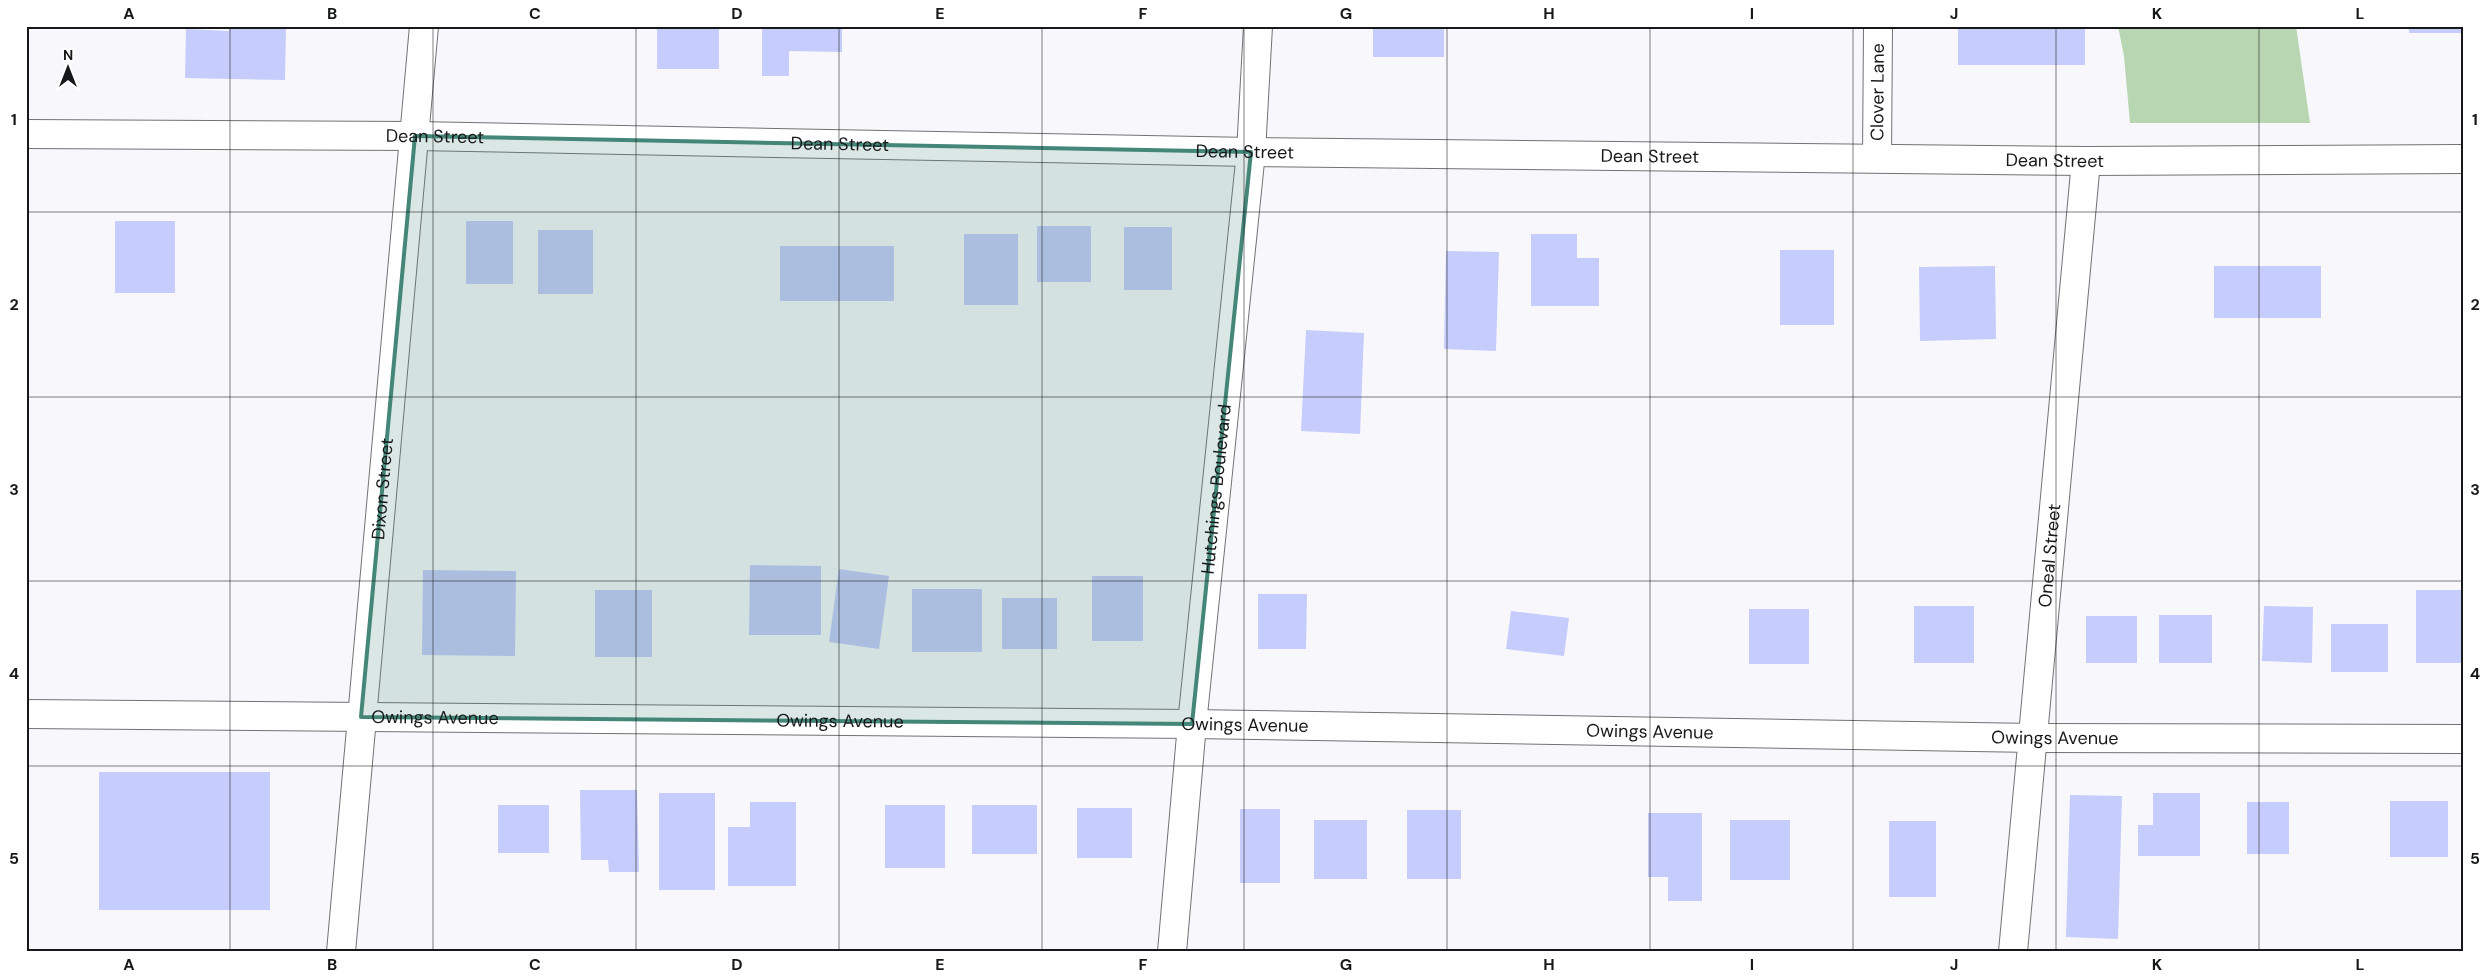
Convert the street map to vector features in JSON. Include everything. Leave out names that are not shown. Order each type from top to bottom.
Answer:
[{"type":"street","name":"Dixon Street","points":[[341,952],[424,26]]},
{"type":"street","name":"Hutchings Boulevard","points":[[1172,952],[1192,724],[1252,152],[1258,26]]},
{"type":"street","name":"Clover Lane","points":[[1877,158],[1878,26]]},
{"type":"street","name":"Dean Street","points":[[26,134],[415,136],[1252,152],[2086,161],[2463,159]]},
{"type":"street","name":"Oneal Street","points":[[2013,952],[2086,161]]},
{"type":"street","name":"Owings Avenue","points":[[26,714],[1192,724],[2034,738],[2463,739]]},
{"type":"highlighted area","points":[[415,136],[1251,152],[1192,724],[361,717]]},
{"type":"green space","points":[[2118,26],[2296,26],[2310,123],[2130,123],[2124,56]]},
{"type":"building","points":[[229,26],[286,26],[285,80],[185,78],[186,29],[229,31]]},
{"type":"building","points":[[657,26],[719,26],[719,69],[657,69]]},
{"type":"building","points":[[762,26],[842,26],[842,52],[789,51],[789,76],[762,76]]},
{"type":"building","points":[[1373,26],[1444,26],[1444,57],[1373,57]]},
{"type":"building","points":[[1958,26],[2085,26],[2085,65],[1958,65]]},
{"type":"building","points":[[2409,26],[2463,26],[2463,33],[2409,33]]},
{"type":"building","points":[[115,221],[175,221],[175,293],[115,293]]},
{"type":"building","points":[[466,221],[513,221],[513,284],[466,284]]},
{"type":"building","points":[[1037,226],[1091,226],[1091,282],[1037,282]]},
{"type":"building","points":[[1124,227],[1172,227],[1172,290],[1124,290]]},
{"type":"building","points":[[538,230],[593,230],[593,294],[538,294]]},
{"type":"building","points":[[964,234],[1018,234],[1018,305],[964,305]]},
{"type":"building","points":[[1531,234],[1577,234],[1577,258],[1599,258],[1599,306],[1531,306]]},
{"type":"building","points":[[780,246],[894,246],[894,301],[780,301]]},
{"type":"building","points":[[1780,250],[1834,250],[1834,325],[1780,325]]},
{"type":"building","points":[[1446,251],[1499,252],[1496,351],[1444,349]]},
{"type":"building","points":[[1995,266],[1996,339],[1920,341],[1919,267]]},
{"type":"building","points":[[2214,266],[2321,266],[2321,318],[2214,318]]},
{"type":"building","points":[[1306,330],[1364,333],[1360,434],[1301,431]]},
{"type":"building","points":[[750,565],[821,566],[821,635],[749,635]]},
{"type":"building","points":[[839,569],[889,576],[879,649],[829,642]]},
{"type":"building","points":[[423,570],[516,571],[515,656],[422,655]]},
{"type":"building","points":[[1092,576],[1143,576],[1143,641],[1092,641]]},
{"type":"building","points":[[912,589],[982,589],[982,652],[912,652]]},
{"type":"building","points":[[595,590],[652,590],[652,657],[595,657]]},
{"type":"building","points":[[2416,590],[2463,590],[2463,663],[2416,663]]},
{"type":"building","points":[[1258,594],[1307,594],[1306,649],[1258,649]]},
{"type":"building","points":[[1002,598],[1057,598],[1057,649],[1002,649]]},
{"type":"building","points":[[1914,606],[1974,606],[1974,663],[1914,663]]},
{"type":"building","points":[[2264,606],[2313,607],[2312,663],[2262,661]]},
{"type":"building","points":[[1749,609],[1809,609],[1809,664],[1749,664]]},
{"type":"building","points":[[1511,611],[1569,618],[1564,656],[1506,649]]},
{"type":"building","points":[[2159,615],[2212,615],[2212,663],[2159,663]]},
{"type":"building","points":[[2086,616],[2137,616],[2137,663],[2086,663]]},
{"type":"building","points":[[2331,624],[2388,624],[2388,672],[2331,672]]},
{"type":"building","points":[[99,772],[270,772],[270,910],[99,910]]},
{"type":"building","points":[[580,790],[637,790],[639,872],[609,872],[608,860],[581,860]]},
{"type":"building","points":[[659,793],[715,793],[715,890],[659,890]]},
{"type":"building","points":[[2153,793],[2200,793],[2200,856],[2138,856],[2138,825],[2153,825]]},
{"type":"building","points":[[2070,795],[2122,796],[2118,939],[2066,937]]},
{"type":"building","points":[[2390,801],[2448,801],[2448,857],[2390,857]]},
{"type":"building","points":[[750,802],[796,802],[796,886],[728,886],[728,827],[750,827]]},
{"type":"building","points":[[2247,802],[2289,802],[2289,854],[2247,854]]},
{"type":"building","points":[[498,805],[549,805],[549,853],[498,853]]},
{"type":"building","points":[[885,805],[945,805],[945,868],[885,868]]},
{"type":"building","points":[[972,805],[1037,805],[1037,854],[972,854]]},
{"type":"building","points":[[1077,808],[1132,808],[1132,858],[1077,858]]},
{"type":"building","points":[[1240,809],[1280,809],[1280,883],[1240,883]]},
{"type":"building","points":[[1407,810],[1461,810],[1461,879],[1407,879]]},
{"type":"building","points":[[1648,813],[1702,813],[1702,901],[1668,901],[1668,877],[1648,877]]},
{"type":"building","points":[[1314,820],[1367,820],[1367,879],[1314,879]]},
{"type":"building","points":[[1730,820],[1790,820],[1790,880],[1730,880]]},
{"type":"building","points":[[1889,821],[1936,821],[1936,897],[1889,897]]}]
